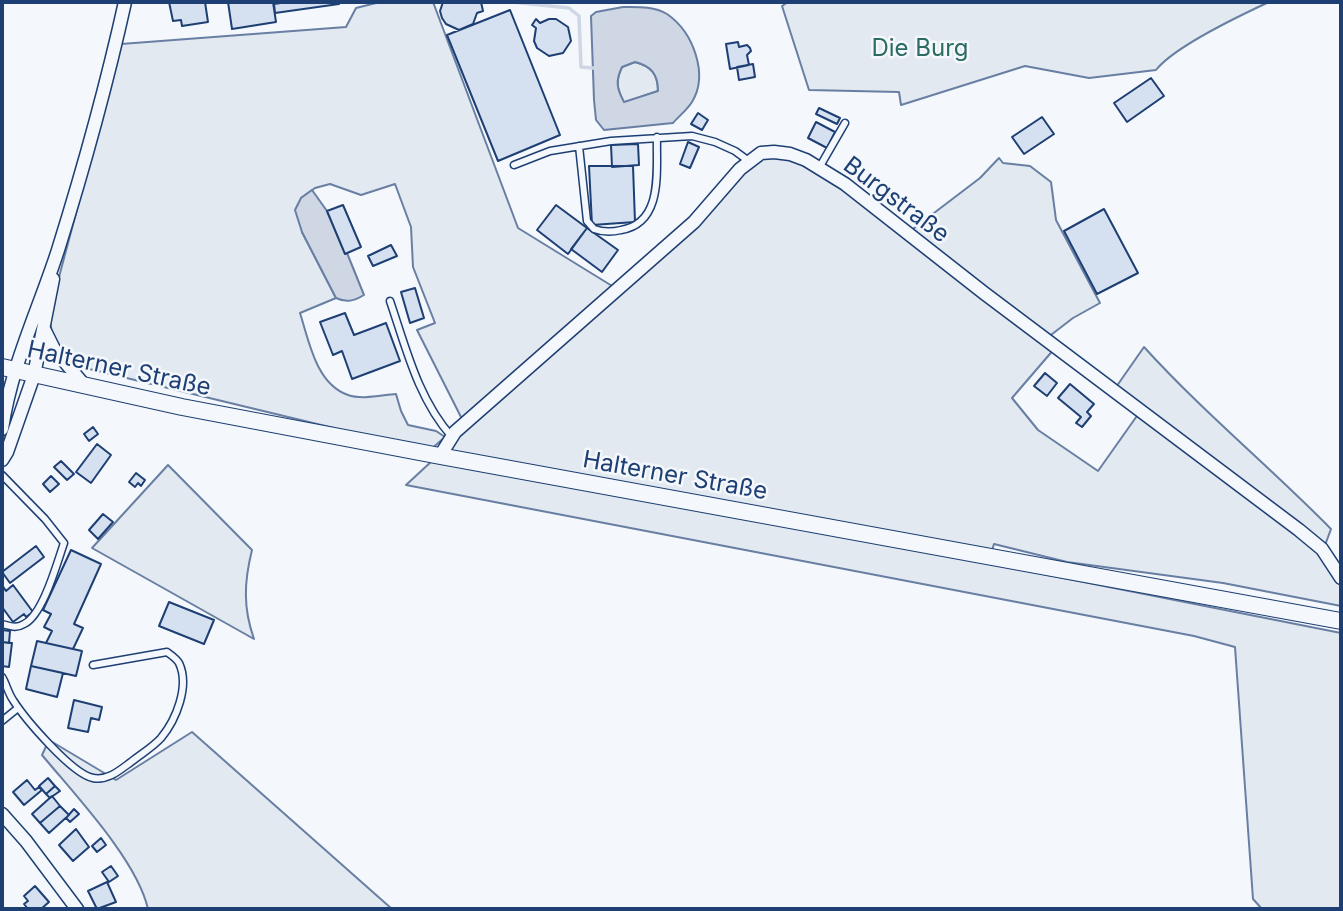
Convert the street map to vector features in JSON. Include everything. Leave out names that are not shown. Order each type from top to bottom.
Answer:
[{"type":"main road","name":"Halterner Straße","points":[[9,369],[440,456],[1341,621]]},
{"type":"street","points":[[2,460],[34,375],[57,251],[125,2]]},
{"type":"street","name":"Burgstraße","points":[[750,162],[761,153],[790,154],[845,184],[984,293],[1299,530],[1322,549],[1341,578]]},
{"type":"street","points":[[440,456],[455,432],[694,222],[750,162]]},
{"type":"street","points":[[2,420],[9,369],[57,251]]},
{"type":"street","points":[[44,329],[54,349],[85,386]]},
{"type":"street","points":[[2,814],[26,841],[77,909]]},
{"type":"lane","points":[[820,168],[845,123]]},
{"type":"lane","points":[[514,165],[550,151],[579,146],[611,141],[692,136],[716,142],[750,162]]},
{"type":"lane","points":[[579,146],[587,221],[594,229],[618,231],[634,228],[650,210],[655,195],[657,137]]},
{"type":"lane","points":[[390,301],[414,372],[432,411],[452,437]]},
{"type":"lane","points":[[2,475],[46,519],[64,543],[38,610],[26,624],[14,628],[2,624]]},
{"type":"lane","points":[[2,677],[26,719],[75,768],[92,778],[105,779],[160,740],[172,720],[182,693],[182,674],[178,661],[167,652],[93,665]]},
{"type":"lane","points":[[2,721],[18,708]]},
{"type":"green space","points":[[380,2],[433,2],[518,228],[617,289],[463,421],[417,330],[435,323],[413,267],[411,227],[395,184],[361,195],[330,184],[315,188],[301,198],[302,232],[336,298],[300,313],[315,360],[328,381],[348,395],[372,397],[396,394],[408,425],[436,431],[445,437],[429,451],[81,367],[72,361],[52,333],[51,315],[121,44],[346,27],[356,8]]},
{"type":"green space","name":"Die Burg","points":[[788,2],[1269,2],[1192,42],[1156,70],[1089,78],[1025,66],[901,105],[899,92],[809,90],[782,6]]},
{"type":"green space","points":[[635,62],[652,72],[657,80],[658,91],[624,103],[618,89],[618,77],[622,67]]},
{"type":"green space","points":[[775,154],[823,173],[1055,348],[1012,398],[1038,430],[1098,471],[1139,413],[1321,550],[1341,582],[1341,606],[1223,583],[1067,562],[994,544],[988,563],[1341,633],[1341,909],[1262,909],[1253,899],[1235,647],[1194,636],[406,485],[763,155]]},
{"type":"green space","points":[[999,158],[1003,163],[1030,166],[1051,182],[1056,220],[1100,303],[1073,318],[1047,338],[909,232],[980,178]]},
{"type":"green space","points":[[1144,347],[1189,394],[1331,529],[1324,548],[1114,390]]},
{"type":"green space","points":[[168,465],[252,550],[246,595],[254,639],[92,548]]},
{"type":"green space","points":[[192,732],[392,909],[148,909],[142,890],[118,849],[42,755],[49,740],[116,780]]},
{"type":"shaded area","points":[[623,7],[651,8],[667,14],[684,31],[696,54],[699,79],[692,102],[673,123],[604,130],[596,120],[591,16],[596,12]],"holes":[[[635,62],[655,75],[658,91],[624,102],[618,85],[622,67]]]},
{"type":"shaded area","points":[[312,190],[327,211],[347,253],[364,295],[357,299],[347,301],[336,298],[302,232],[295,210],[301,198]]},
{"type":"building","points":[[169,2],[205,2],[208,22],[182,26],[181,20],[173,21]]},
{"type":"building","points":[[228,2],[273,2],[276,22],[232,29]]},
{"type":"building","points":[[443,2],[481,2],[483,11],[477,13],[473,24],[459,30],[446,24],[442,18],[440,11]]},
{"type":"building","points":[[274,4],[339,4],[275,13]]},
{"type":"building","points":[[510,10],[560,135],[498,161],[447,35]]},
{"type":"building","points":[[536,19],[540,23],[556,19],[568,27],[571,41],[563,53],[549,56],[537,48],[534,41],[536,28],[532,25]]},
{"type":"building","points":[[738,42],[739,47],[747,45],[750,48],[751,51],[747,55],[749,65],[730,69],[726,44]]},
{"type":"building","points":[[753,64],[755,77],[739,80],[737,67]]},
{"type":"building","points":[[1151,78],[1164,96],[1127,122],[1114,103]]},
{"type":"building","points":[[819,108],[840,118],[837,124],[816,114]]},
{"type":"building","points":[[698,113],[708,120],[702,130],[691,124]]},
{"type":"building","points":[[1042,117],[1054,134],[1024,154],[1012,137]]},
{"type":"building","points":[[816,122],[835,132],[827,148],[808,138]]},
{"type":"building","points":[[688,142],[699,147],[690,168],[680,164]]},
{"type":"building","points":[[638,144],[639,165],[612,167],[611,145]]},
{"type":"building","points":[[589,166],[633,166],[635,222],[592,225]]},
{"type":"building","points":[[343,205],[361,247],[345,254],[327,211]]},
{"type":"building","points":[[556,205],[587,228],[568,254],[537,230]]},
{"type":"building","points":[[1104,209],[1138,273],[1097,294],[1064,231]]},
{"type":"building","points":[[587,228],[618,250],[602,272],[571,249]]},
{"type":"building","points":[[391,245],[397,256],[373,266],[368,256]]},
{"type":"building","points":[[415,288],[424,318],[410,323],[401,292]]},
{"type":"building","points":[[345,313],[354,335],[386,323],[400,361],[352,379],[342,351],[333,355],[320,322]]},
{"type":"building","points":[[1045,373],[1057,383],[1047,396],[1034,386]]},
{"type":"building","points":[[1070,384],[1094,404],[1087,412],[1091,416],[1082,427],[1076,423],[1081,417],[1058,398]]},
{"type":"building","points":[[93,427],[98,434],[89,441],[84,434]]},
{"type":"building","points":[[97,444],[111,455],[91,483],[76,472]]},
{"type":"building","points":[[61,461],[74,474],[67,480],[54,467]]},
{"type":"building","points":[[136,473],[145,480],[141,486],[138,483],[135,487],[129,482]]},
{"type":"building","points":[[51,476],[59,484],[50,492],[43,484]]},
{"type":"building","points":[[103,514],[113,522],[98,539],[89,530]]},
{"type":"building","points":[[36,546],[44,557],[10,583],[2,572]]},
{"type":"building","points":[[71,550],[101,564],[74,624],[83,628],[73,649],[46,643],[52,631],[44,627],[51,614],[43,610]]},
{"type":"building","points":[[2,585],[6,591],[13,585],[33,612],[26,617],[24,614],[13,622],[2,607]]},
{"type":"building","points":[[169,602],[214,620],[204,644],[159,626]]},
{"type":"building","points":[[2,630],[10,631],[9,643],[2,642]]},
{"type":"building","points":[[37,641],[82,651],[76,676],[31,666]]},
{"type":"building","points":[[2,642],[12,643],[9,667],[2,666]]},
{"type":"building","points":[[31,666],[63,673],[57,697],[26,689]]},
{"type":"building","points":[[74,700],[102,707],[99,720],[91,718],[88,732],[68,728]]},
{"type":"building","points":[[48,778],[55,786],[46,794],[39,786]]},
{"type":"building","points":[[27,780],[35,790],[39,787],[42,790],[24,805],[13,792]]},
{"type":"building","points":[[55,786],[60,791],[50,798],[46,794]]},
{"type":"building","points":[[52,796],[60,806],[40,823],[32,814]]},
{"type":"building","points":[[60,806],[69,815],[49,833],[40,823]]},
{"type":"building","points":[[74,809],[79,814],[70,822],[66,818]]},
{"type":"building","points":[[76,829],[89,847],[73,861],[59,845]]},
{"type":"building","points":[[101,838],[106,845],[97,852],[92,846]]},
{"type":"building","points":[[111,866],[118,876],[109,882],[102,872]]},
{"type":"building","points":[[107,882],[116,902],[97,909],[88,891]]},
{"type":"building","points":[[35,886],[49,902],[41,909],[28,909],[24,904],[28,901],[24,896]]},
{"type":"waterway","points":[[512,2],[569,8],[579,16],[581,67],[593,68]]}]
